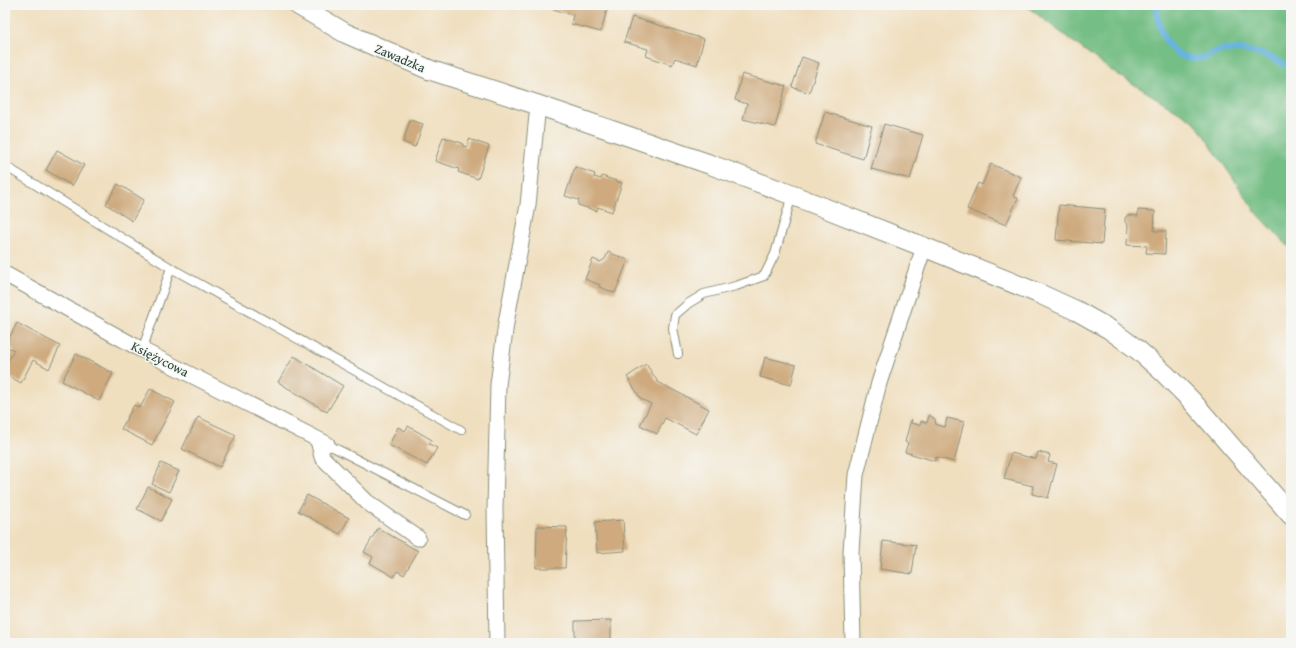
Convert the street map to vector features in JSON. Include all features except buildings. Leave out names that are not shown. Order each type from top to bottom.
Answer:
[{"type":"street","name":"Zawadzka","points":[[298,5],[345,33],[430,70],[509,95],[709,164],[924,247],[1040,294],[1077,311],[1109,329],[1138,350],[1191,400],[1291,515]]},
{"type":"street","points":[[497,643],[495,509],[498,384],[506,323],[528,205],[538,105]]},
{"type":"street","points":[[853,643],[851,552],[856,475],[879,383],[924,247]]},
{"type":"street","name":"Księżycowa","points":[[5,274],[142,350],[322,442]]},
{"type":"street","points":[[322,442],[322,457],[367,502],[418,538]]},
{"type":"lane","points":[[5,166],[171,268],[461,430]]},
{"type":"lane","points":[[678,354],[673,328],[674,315],[689,303],[704,294],[736,286],[764,276],[775,254],[792,195]]},
{"type":"lane","points":[[142,350],[171,268]]},
{"type":"lane","points":[[322,442],[465,515]]},
{"type":"green space","points":[[1025,5],[1291,5],[1291,249],[1256,212],[1194,121],[1109,69]]},
{"type":"waterway","points":[[1156,5],[1159,25],[1163,35],[1173,50],[1181,55],[1190,58],[1201,58],[1221,50],[1251,51],[1268,56],[1291,69]]}]
